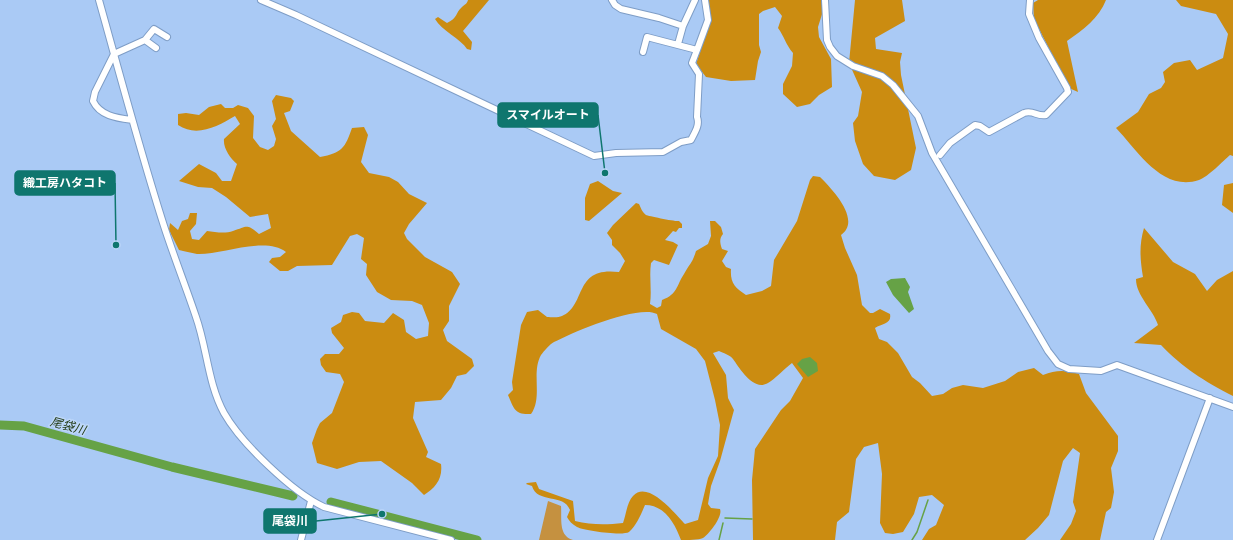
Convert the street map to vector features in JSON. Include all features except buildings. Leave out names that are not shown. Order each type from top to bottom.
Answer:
[{"type":"street","points":[[99,0],[132,120],[164,227],[197,318],[216,394],[224,413],[254,450],[288,484],[311,501],[324,507],[451,540]]},
{"type":"street","points":[[261,0],[296,14],[594,156],[616,153],[663,152],[681,142],[691,140],[697,127],[699,74],[692,63],[708,20],[705,0]]},
{"type":"street","points":[[612,0],[615,5],[621,9],[659,18],[683,26]]},
{"type":"street","points":[[678,44],[683,26],[695,0]]},
{"type":"street","points":[[825,0],[827,40],[830,47],[837,56],[848,64],[882,76],[918,116],[932,152],[1048,351],[1058,364],[1069,369],[1101,372],[1117,365],[1233,407]]},
{"type":"street","points":[[940,155],[950,143],[975,125],[980,126],[989,132],[1030,111],[1042,116],[1046,115],[1068,92],[1068,88],[1039,38],[1029,14],[1030,0]]},
{"type":"street","points":[[132,120],[112,116],[100,110],[93,101],[95,92],[114,54],[145,40],[154,30],[167,37]]},
{"type":"street","points":[[643,52],[647,36],[697,50]]},
{"type":"street","points":[[145,40],[156,48]]},
{"type":"street","points":[[1157,540],[1210,398]]},
{"type":"street","points":[[300,540],[311,501]]},
{"type":"shaded area","points":[[468,0],[489,0],[463,31],[472,42],[471,50],[467,49],[435,19],[438,17],[447,23],[451,21]]},
{"type":"shaded area","points":[[706,0],[821,0],[823,11],[818,27],[819,37],[831,59],[832,87],[819,95],[810,104],[797,107],[783,94],[783,84],[792,66],[793,53],[778,28],[782,16],[775,7],[759,14],[759,45],[761,52],[755,80],[731,81],[706,77],[696,64],[711,19]]},
{"type":"shaded area","points":[[855,0],[902,0],[905,21],[875,38],[876,49],[902,53],[900,62],[901,75],[916,148],[911,170],[895,180],[874,176],[863,164],[855,141],[853,123],[858,116],[862,92],[849,63]]},
{"type":"shaded area","points":[[1038,0],[1106,0],[1095,18],[1085,28],[1067,41],[1078,92],[1069,88],[1034,19],[1033,3]]},
{"type":"shaded area","points":[[1176,0],[1233,0],[1233,156],[1230,155],[1203,178],[1186,182],[1174,180],[1162,175],[1142,158],[1116,128],[1138,112],[1149,94],[1161,88],[1165,82],[1163,72],[1174,63],[1190,60],[1197,70],[1223,58],[1228,34],[1216,14],[1181,6]]},
{"type":"shaded area","points":[[276,95],[291,98],[294,101],[290,111],[284,113],[291,131],[320,157],[333,154],[342,148],[345,145],[352,128],[364,127],[368,135],[361,162],[369,173],[389,177],[398,182],[409,194],[427,203],[409,224],[404,233],[407,239],[425,257],[452,272],[460,284],[449,306],[449,321],[443,330],[447,341],[472,359],[474,366],[466,374],[457,376],[451,388],[441,400],[415,402],[413,418],[428,452],[426,457],[441,464],[441,474],[439,479],[435,486],[424,495],[412,483],[381,461],[359,462],[337,469],[317,463],[312,443],[320,423],[332,413],[344,382],[340,374],[326,372],[321,365],[320,359],[325,354],[339,354],[344,348],[332,333],[331,328],[341,322],[343,315],[352,312],[359,313],[365,321],[384,323],[393,313],[404,320],[406,332],[416,339],[428,336],[429,323],[422,305],[412,301],[391,300],[377,292],[366,275],[367,264],[361,259],[364,238],[357,234],[350,236],[332,265],[297,266],[288,271],[280,271],[269,262],[272,258],[280,257],[286,252],[277,248],[255,246],[207,254],[197,254],[179,250],[169,230],[170,223],[178,230],[182,221],[188,219],[190,213],[197,213],[196,224],[190,231],[192,239],[199,240],[207,231],[230,232],[244,227],[249,227],[259,234],[271,228],[268,214],[250,217],[226,197],[212,188],[198,187],[179,181],[199,164],[216,173],[222,181],[231,181],[237,164],[228,153],[224,139],[240,124],[235,116],[215,127],[200,131],[185,129],[178,125],[178,114],[186,113],[199,115],[209,107],[221,104],[225,108],[233,108],[238,105],[248,108],[254,116],[253,138],[260,147],[268,150],[274,146],[276,139],[272,126],[276,119],[272,101]]},
{"type":"shaded area","points":[[813,176],[820,177],[843,205],[847,213],[847,229],[841,235],[857,275],[862,305],[870,313],[880,309],[890,314],[888,322],[875,328],[879,339],[887,342],[898,353],[912,377],[932,396],[943,394],[952,388],[963,385],[983,388],[1005,381],[1018,372],[1034,368],[1043,375],[1061,371],[1079,374],[1086,393],[1118,436],[1118,451],[1111,468],[1114,492],[1111,508],[1106,512],[1100,540],[1060,540],[1071,524],[1076,511],[1073,502],[1080,453],[1073,448],[1063,461],[1049,515],[1025,540],[922,540],[929,529],[936,525],[944,505],[932,495],[919,497],[914,514],[903,532],[893,534],[885,533],[880,523],[882,474],[878,443],[864,447],[856,459],[849,512],[837,522],[835,540],[753,540],[752,480],[755,449],[781,410],[790,401],[803,378],[792,363],[768,383],[762,385],[757,384],[747,377],[732,358],[719,351],[713,353],[726,375],[728,398],[734,410],[720,461],[711,486],[708,504],[711,508],[720,509],[720,516],[703,538],[696,540],[681,540],[676,528],[664,512],[658,508],[645,505],[637,523],[629,532],[612,533],[581,529],[574,525],[567,517],[570,510],[567,505],[557,500],[539,495],[535,492],[532,486],[526,484],[536,482],[539,489],[573,501],[575,521],[599,524],[623,523],[629,502],[633,496],[639,492],[646,492],[654,495],[669,507],[685,524],[698,520],[708,478],[718,456],[720,425],[705,361],[696,349],[661,329],[657,314],[648,312],[622,316],[590,326],[554,342],[541,355],[537,369],[536,400],[531,414],[526,414],[516,410],[508,395],[513,390],[512,382],[521,325],[527,312],[538,310],[547,317],[562,316],[570,311],[575,304],[587,280],[594,275],[604,272],[619,272],[625,261],[612,245],[612,240],[607,233],[613,225],[636,203],[639,204],[646,215],[679,221],[682,224],[682,228],[679,228],[676,232],[673,231],[665,240],[678,245],[669,265],[654,260],[651,263],[650,304],[657,308],[661,306],[662,300],[674,292],[692,261],[696,251],[708,244],[711,236],[710,221],[715,221],[721,227],[723,234],[720,239],[721,247],[722,249],[728,251],[722,261],[726,267],[731,269],[731,278],[734,285],[746,295],[762,291],[771,286],[774,260],[797,221],[810,180]]},
{"type":"shaded area","points":[[598,181],[613,191],[622,193],[589,221],[585,220],[585,198],[590,184]]},
{"type":"shaded area","points":[[1233,183],[1233,213],[1222,205],[1224,185]]},
{"type":"shaded area","points":[[1144,228],[1173,262],[1195,274],[1207,291],[1217,280],[1233,271],[1233,396],[1194,374],[1177,361],[1161,345],[1134,343],[1158,325],[1139,291],[1136,279],[1143,277],[1140,252]]},
{"type":"shaded area","points":[[905,278],[910,287],[908,292],[914,309],[909,313],[893,295],[886,282],[891,279]]},
{"type":"shaded area","points":[[810,357],[817,363],[818,371],[808,377],[797,364],[802,359]]},
{"type":"shaded area","points":[[548,501],[561,506],[563,531],[568,538],[573,540],[539,540]]},
{"type":"waterway","name":"尾袋川","points":[[0,425],[24,426],[172,467],[293,496]]},
{"type":"waterway","points":[[912,540],[917,532],[928,500]]},
{"type":"waterway","name":"尾袋川","points":[[331,502],[477,540]]},
{"type":"waterway","points":[[725,518],[752,519]]},
{"type":"waterway","points":[[719,540],[723,523]]},
{"type":"place","name":"スマイルオート","points":[[605,173]]},
{"type":"place","name":"織工房ハタコト","points":[[116,245]]},
{"type":"place","name":"尾袋川","points":[[382,514]]}]
